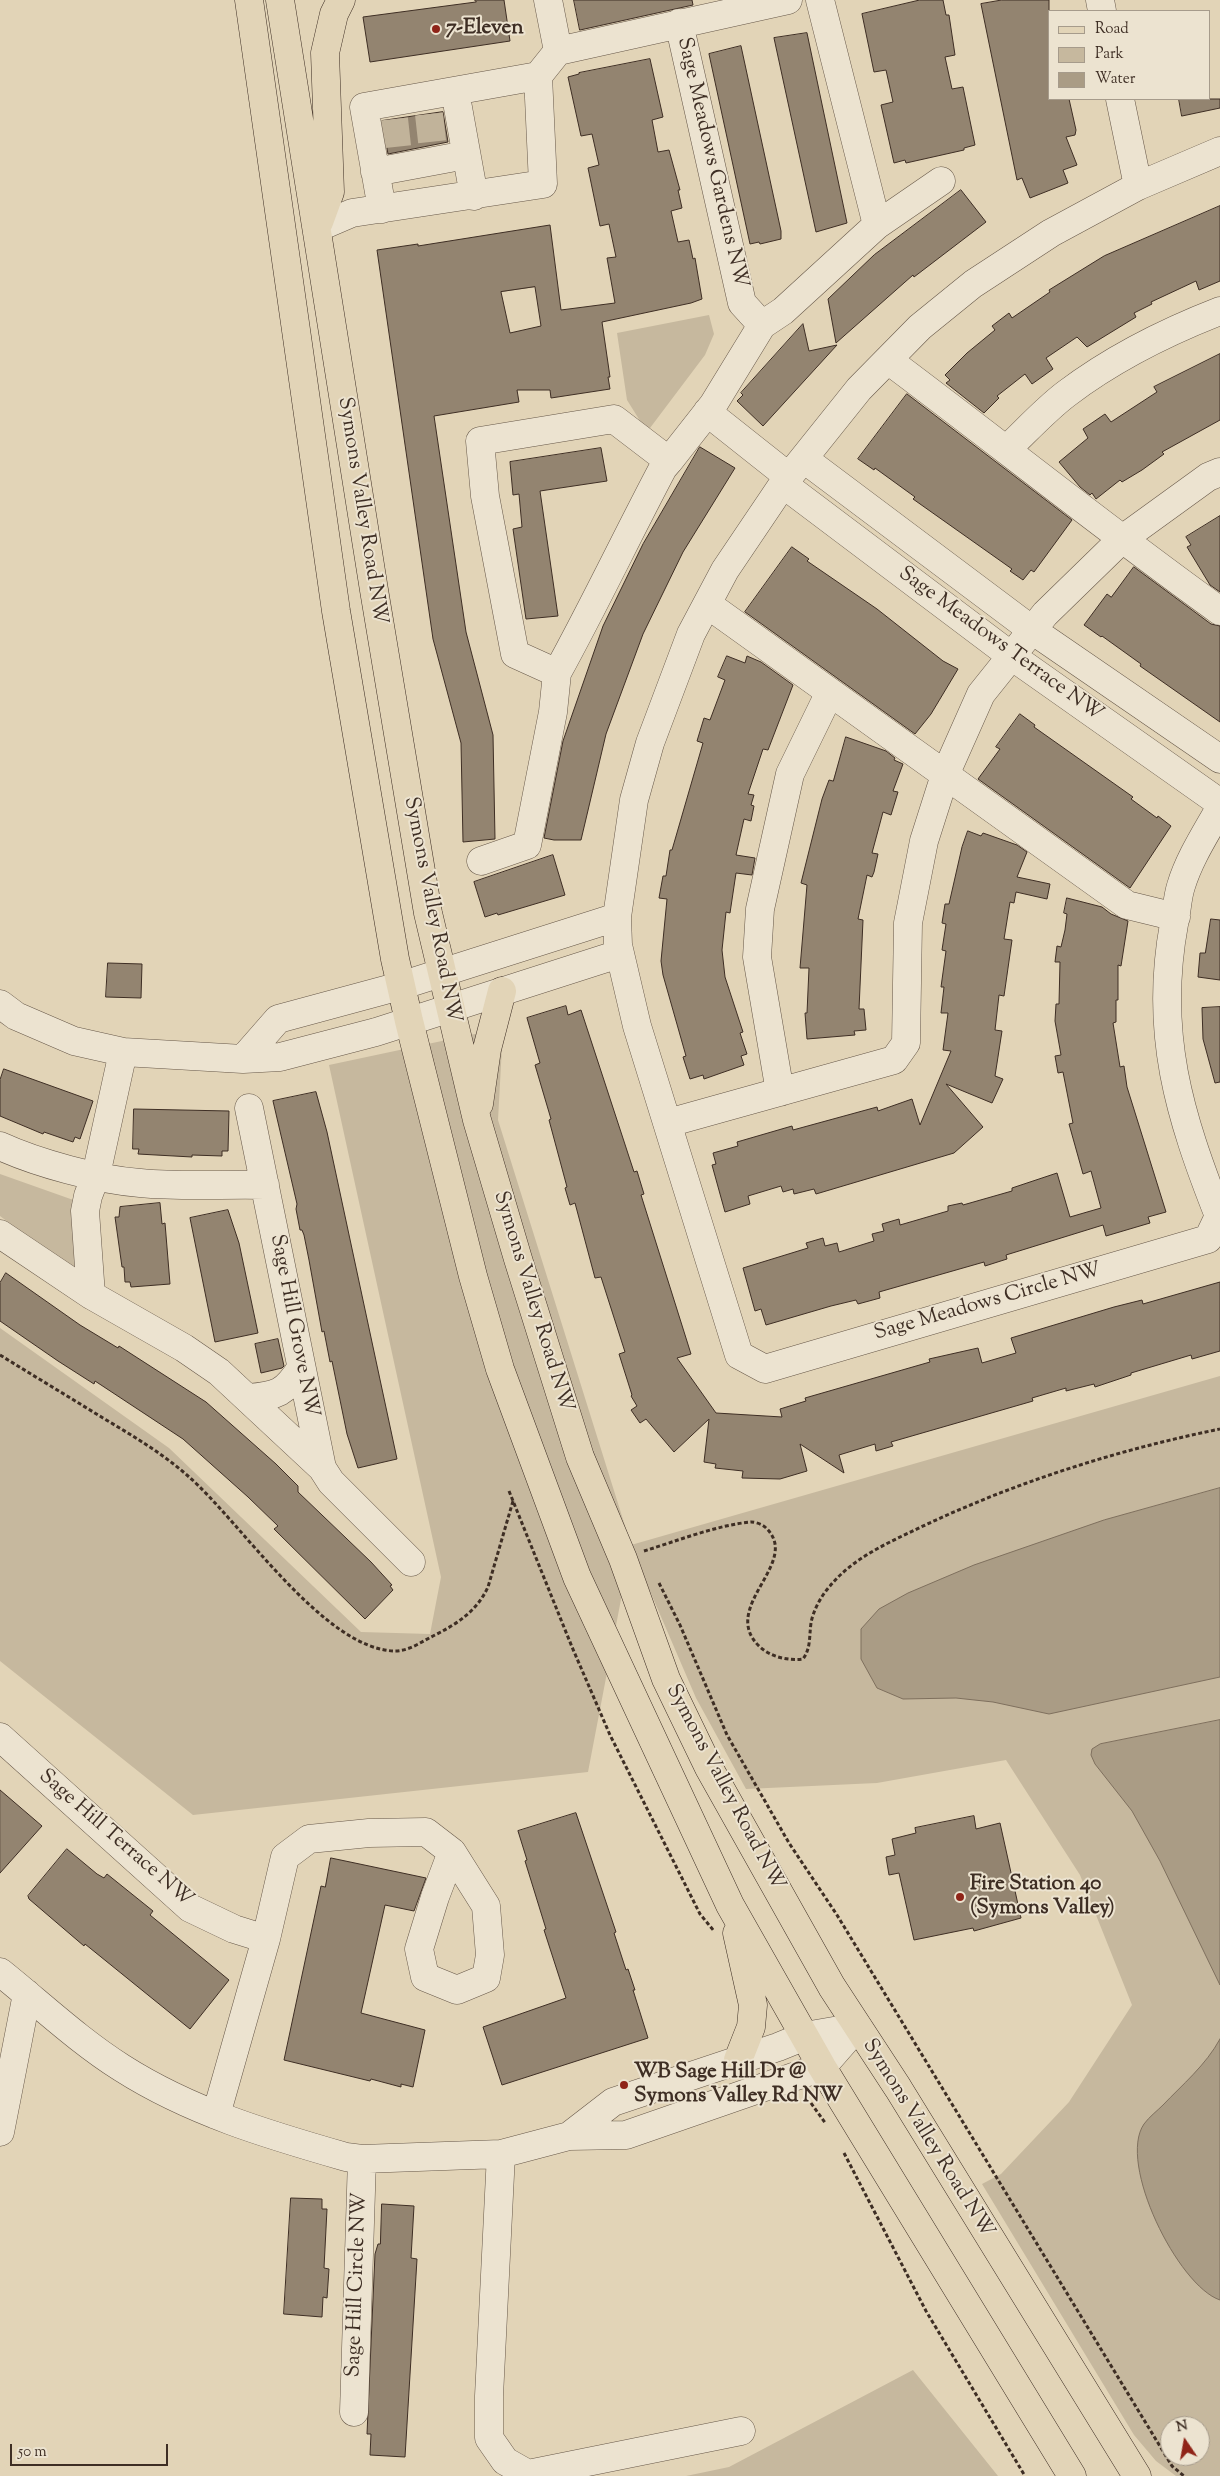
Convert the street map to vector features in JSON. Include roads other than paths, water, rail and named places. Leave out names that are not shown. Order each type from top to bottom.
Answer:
[{"type":"main road","name":"Symons Valley Road NW","points":[[249,0],[337,620],[400,986],[476,1286],[500,1369],[536,1470],[578,1577],[730,1905],[822,2067],[1072,2476]]},
{"type":"main road","name":"Symons Valley Road NW","points":[[280,0],[375,600],[428,913],[477,1120],[520,1268],[580,1456],[638,1557],[666,1679],[709,1768],[857,2027],[898,2088],[1139,2474]]},
{"type":"main road","points":[[317,228],[330,192],[326,54],[334,14],[341,0]]},
{"type":"main road","points":[[477,1120],[487,1049],[502,991]]},
{"type":"main road","points":[[730,1905],[753,2005],[751,2027],[738,2060]]},
{"type":"main road","points":[[1043,2427],[1052,2476]]},
{"type":"street","points":[[382,209],[392,165],[364,107],[393,111],[428,105],[456,91],[538,76],[558,51],[548,0]]},
{"type":"street","name":"Sage Meadows Gardens NW","points":[[558,51],[788,0]]},
{"type":"street","points":[[820,0],[877,225]]},
{"type":"street","name":"Sage Meadows Gardens NW","points":[[679,23],[742,302],[762,325]]},
{"type":"street","points":[[317,228],[352,214],[543,184],[538,76]]},
{"type":"street","points":[[456,91],[474,196]]},
{"type":"street","points":[[1120,100],[1138,186]]},
{"type":"street","name":"Sage Meadows Circle NW","points":[[1220,152],[1138,186],[1051,233],[973,284],[920,327],[859,389],[792,473],[730,562],[691,634],[650,743],[634,800],[617,917],[620,954],[637,1026],[739,1354],[765,1369],[1208,1239],[1219,1216],[1196,1157],[1178,1097],[1166,1017],[1169,952],[1181,886],[1203,838],[1220,808]]},
{"type":"street","points":[[392,165],[434,156],[466,155]]},
{"type":"street","points":[[481,861],[527,845],[553,712],[556,673],[587,620],[621,547],[669,460],[707,412],[762,325],[783,311],[877,225],[941,181]]},
{"type":"street","points":[[1007,449],[1065,394],[1128,354],[1190,323],[1220,311]]},
{"type":"street","points":[[888,360],[1007,449],[1121,540],[1220,611]]},
{"type":"street","points":[[707,412],[792,473]]},
{"type":"street","points":[[556,673],[515,654],[485,496],[480,441],[614,419],[669,460]]},
{"type":"street","points":[[668,1123],[894,1060],[906,1043],[908,923],[924,841],[945,775],[981,694],[1032,630],[1121,540],[1208,477],[1220,472]]},
{"type":"street","name":"Sage Meadows Terrace NW","points":[[792,473],[1032,630],[1220,759]]},
{"type":"street","name":"Sage Meadows Terrace NW","points":[[792,473],[1010,656],[1220,803]]},
{"type":"street","points":[[707,604],[1127,905],[1176,917]]},
{"type":"street","points":[[780,1092],[757,958],[760,909],[790,774],[830,692]]},
{"type":"street","points":[[243,1059],[278,1020],[400,986],[617,917]]},
{"type":"street","points":[[0,1004],[16,1016],[74,1041],[122,1052],[243,1059],[280,1057],[450,1009],[620,954]]},
{"type":"street","points":[[91,1295],[86,1211],[88,1196],[96,1175],[122,1052]]},
{"type":"street","name":"Sage Hill Grove NW","points":[[249,1108],[322,1468]]},
{"type":"street","points":[[0,1146],[42,1161],[96,1175],[139,1183],[265,1185]]},
{"type":"street","name":"Sage Hill Grove NW","points":[[0,1234],[91,1295],[184,1348],[219,1372],[322,1468],[331,1482],[411,1562]]},
{"type":"street","points":[[248,1398],[266,1397],[280,1393],[291,1384],[301,1368]]},
{"type":"street","name":"Sage Hill Terrace NW","points":[[0,1737],[190,1908],[234,1929],[266,1939]]},
{"type":"street","points":[[216,2115],[266,1939],[285,1857],[309,1839],[369,1833],[426,1832],[452,1852]]},
{"type":"street","points":[[0,1972],[121,2068],[162,2092],[251,2130],[346,2157],[362,2159],[500,2154],[569,2136],[626,2135],[822,2067],[857,2027]]},
{"type":"street","points":[[0,2132],[27,1994]]},
{"type":"street","points":[[569,2136],[613,2102],[805,2036],[857,2027]]},
{"type":"street","points":[[500,2154],[489,2421],[490,2438],[505,2460],[528,2474],[740,2431]]},
{"type":"street","name":"Sage Hill Circle NW","points":[[354,2412],[362,2159]]},
{"type":"water","points":[[1220,1488],[1220,1677],[1049,1714],[993,1702],[956,1698],[903,1699],[877,1688],[861,1659],[861,1629],[879,1609],[908,1593],[974,1565],[1104,1520]]},
{"type":"water","points":[[1220,1720],[1220,1985],[1160,1861],[1132,1811],[1095,1764],[1091,1755],[1092,1749],[1100,1744]]},
{"type":"water","points":[[1220,2039],[1220,2300],[1204,2290],[1187,2272],[1170,2248],[1156,2221],[1145,2193],[1139,2166],[1138,2142],[1146,2121],[1201,2066]]},
{"type":"tunnel","points":[[429,114],[433,150]]},
{"type":"tunnel","points":[[394,119],[398,155]]},
{"type":"place","name":"7-Eleven","points":[[436,29]]},
{"type":"place","name":"Fire Station 40 (Symons Valley)","points":[[960,1897]]},
{"type":"place","name":"WB Sage Hill Dr @ Symons Valley Rd NW","points":[[624,2085]]}]
